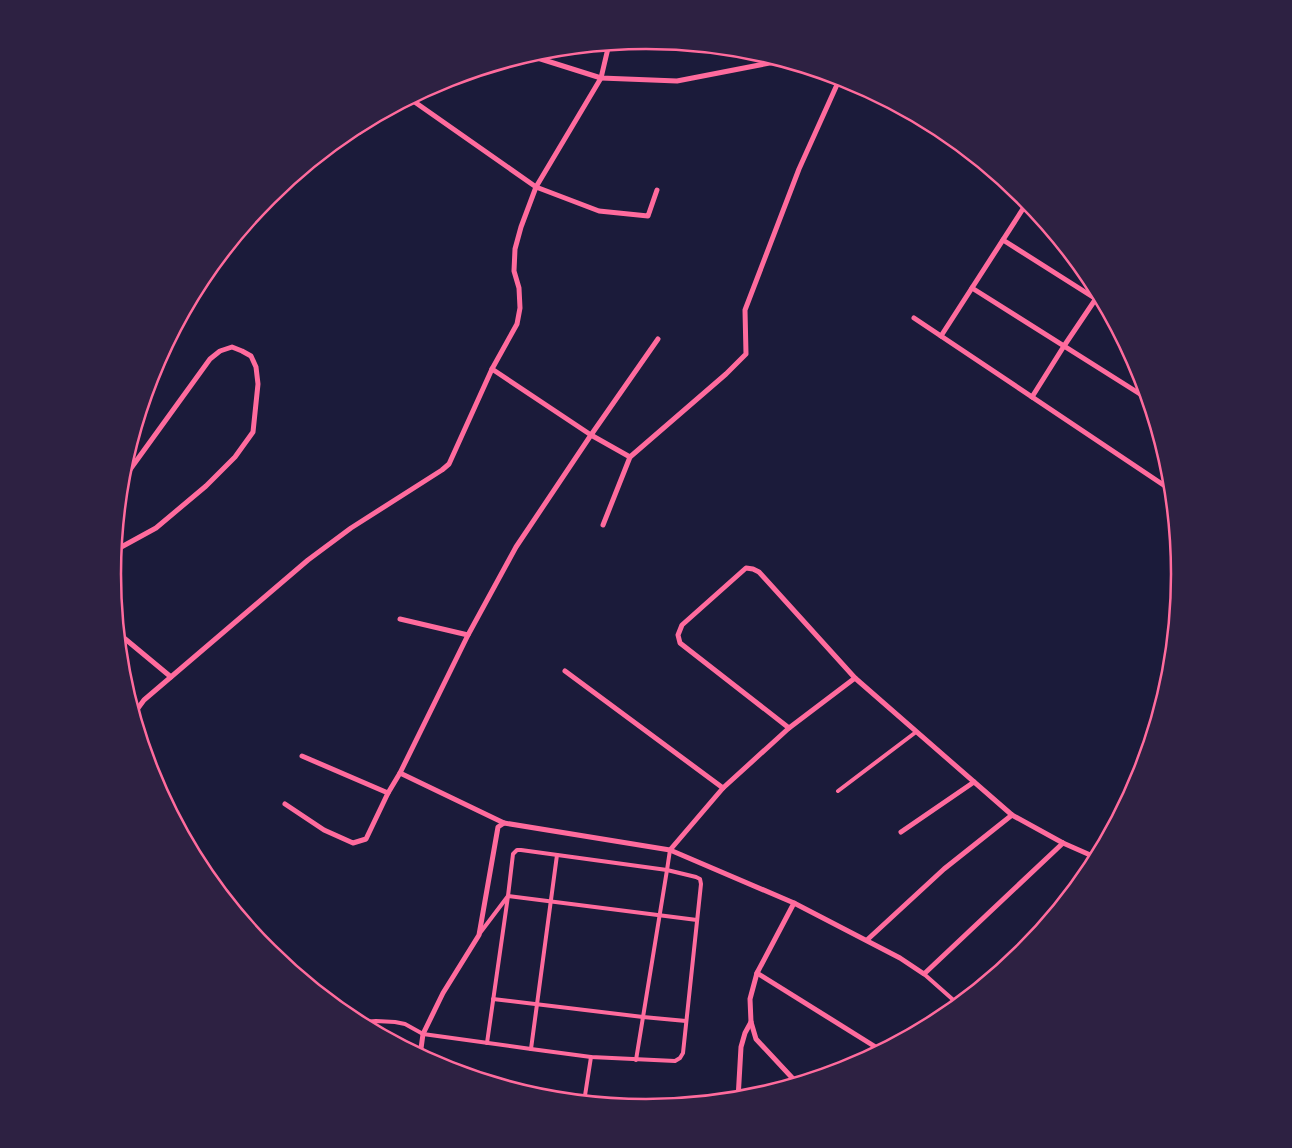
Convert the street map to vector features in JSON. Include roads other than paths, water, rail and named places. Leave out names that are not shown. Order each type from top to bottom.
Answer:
[{"type":"street","points":[[139,708],[144,700],[308,560],[351,528],[449,464],[492,369],[516,324],[520,308],[519,288],[514,271],[515,249],[521,226],[536,187],[601,78],[607,50]]},
{"type":"street","points":[[542,59],[601,78],[677,81],[765,63]]},
{"type":"street","points":[[603,525],[630,457],[726,374],[746,354],[745,310],[799,169],[837,85]]},
{"type":"street","points":[[415,102],[536,187],[599,211],[648,216],[657,190]]},
{"type":"street","points":[[940,336],[1023,209]]},
{"type":"street","points":[[1003,240],[1089,292]]},
{"type":"street","points":[[972,288],[1139,393]]},
{"type":"street","points":[[1032,397],[1095,301]]},
{"type":"street","points":[[914,318],[1163,485]]},
{"type":"street","points":[[285,804],[324,830],[353,844],[366,839],[468,635],[516,547],[658,338]]},
{"type":"street","points":[[122,547],[156,528],[206,486],[235,457],[253,432],[258,384],[256,367],[251,356],[232,347],[220,351],[210,359],[132,466]]},
{"type":"street","points":[[492,369],[591,434],[630,457]]},
{"type":"street","points":[[788,728],[680,643],[678,635],[682,625],[746,568],[759,572],[855,678],[1012,816],[1090,855]]},
{"type":"street","points":[[400,619],[468,635]]},
{"type":"street","points":[[125,638],[171,677]]},
{"type":"street","points":[[565,671],[722,788]]},
{"type":"street","points":[[670,850],[722,788],[788,728],[855,678]]},
{"type":"street","points":[[302,756],[388,793]]},
{"type":"street","points":[[400,773],[504,823],[670,850],[794,903],[900,958],[924,974],[1063,843]]},
{"type":"street","points":[[901,832],[974,782]]},
{"type":"street","points":[[867,940],[944,869],[1012,816]]},
{"type":"street","points":[[421,1048],[423,1034],[443,994],[479,935],[498,827],[504,823]]},
{"type":"street","points":[[792,1078],[756,1039],[751,1022],[750,999],[757,973],[794,903]]},
{"type":"street","points":[[757,973],[876,1046]]},
{"type":"street","points":[[738,1091],[741,1047],[751,1022]]},
{"type":"lane","points":[[838,791],[916,732]]},
{"type":"lane","points":[[371,1021],[405,1024],[423,1034],[531,1050],[591,1057],[675,1061],[683,1053],[701,881],[696,877],[667,870],[516,850],[513,854],[487,1042]]},
{"type":"lane","points":[[636,1060],[670,850]]},
{"type":"lane","points":[[531,1050],[557,855]]},
{"type":"lane","points":[[479,935],[508,896]]},
{"type":"lane","points":[[508,896],[697,920]]},
{"type":"lane","points":[[924,974],[953,1000]]},
{"type":"lane","points":[[493,999],[643,1018],[686,1021]]},
{"type":"lane","points":[[585,1096],[591,1057]]}]
